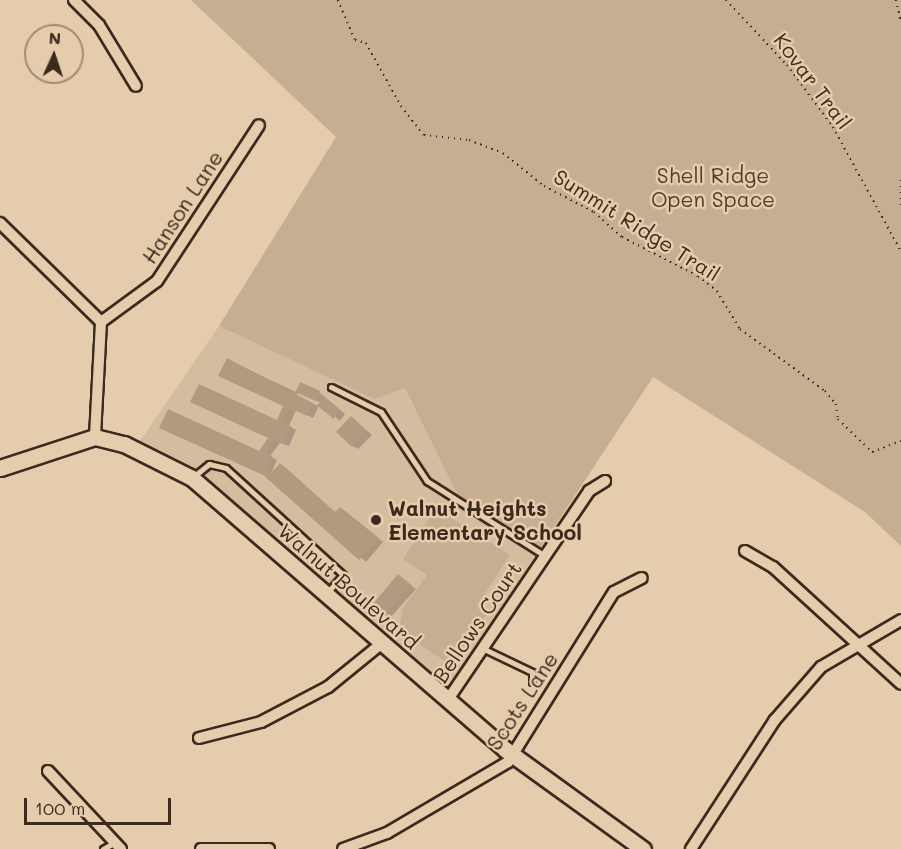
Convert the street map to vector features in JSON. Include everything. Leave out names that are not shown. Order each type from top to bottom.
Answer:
[{"type":"street","points":[[74,0],[99,25],[136,86]]},
{"type":"street","name":"Hanson Lane","points":[[100,322],[157,281],[259,125]]},
{"type":"street","points":[[0,223],[100,322],[95,437],[0,468]]},
{"type":"street","name":"Walnut Boulevard","points":[[95,437],[124,444],[192,478],[381,644],[512,755],[643,849]]},
{"type":"street","name":"Bellows Court","points":[[447,701],[589,491],[605,481]]},
{"type":"street","points":[[745,551],[773,567],[901,684]]},
{"type":"street","name":"Scots Lane","points":[[344,849],[407,822],[498,771],[512,755],[614,592],[642,578]]},
{"type":"street","points":[[691,849],[774,721],[821,667],[901,620]]},
{"type":"street","points":[[199,738],[261,722],[328,687],[381,644]]},
{"type":"street","points":[[48,771],[118,846]]},
{"type":"street","points":[[201,849],[269,849]]},
{"type":"lane","points":[[332,387],[381,412],[427,481],[544,556]]},
{"type":"lane","points":[[192,478],[209,464],[226,468],[343,575],[326,594]]},
{"type":"lane","points":[[482,648],[532,672],[532,682]]},
{"type":"lane","points":[[103,849],[118,846]]},
{"type":"path","name":"Summit Ridge Trail","points":[[338,0],[355,40],[366,43],[401,106],[424,135],[469,140],[503,153],[544,186],[594,212],[622,237],[698,276],[717,291],[740,329],[825,391],[836,404],[838,419],[872,452],[901,441]]},
{"type":"path","name":"Kovar Trail","points":[[726,0],[786,65],[833,127],[901,251]]},
{"type":"path","points":[[896,0],[901,22]]},
{"type":"path","points":[[901,180],[901,208]]},
{"type":"shaded area","name":"Walnut Heights Elementary School","points":[[219,326],[374,399],[405,387],[457,494],[541,547],[450,688],[383,637],[213,484],[140,441]]},
{"type":"green space","name":"Shell Ridge Open Space","points":[[191,0],[901,0],[901,546],[865,512],[653,377],[541,547],[457,494],[405,388],[374,399],[219,326],[336,137]]},
{"type":"green space","points":[[436,508],[510,555],[477,606],[488,613],[451,665],[399,631],[403,608],[427,575],[403,559]]},
{"type":"building","points":[[227,358],[313,403],[307,416],[290,408],[284,422],[291,426],[283,444],[274,441],[265,453],[272,456],[266,470],[271,473],[280,463],[335,512],[340,507],[379,538],[359,560],[263,475],[159,428],[168,409],[259,451],[268,438],[190,402],[199,384],[277,420],[283,406],[218,376]]},
{"type":"building","points":[[300,382],[320,391],[316,401],[296,392]]},
{"type":"building","points":[[324,397],[340,410],[333,419],[317,406]]},
{"type":"building","points":[[351,416],[367,431],[352,447],[336,432]]},
{"type":"building","points":[[398,574],[411,585],[383,619],[370,608]]},
{"type":"place","name":"Walnut Heights Elementary School","points":[[376,520]]}]
